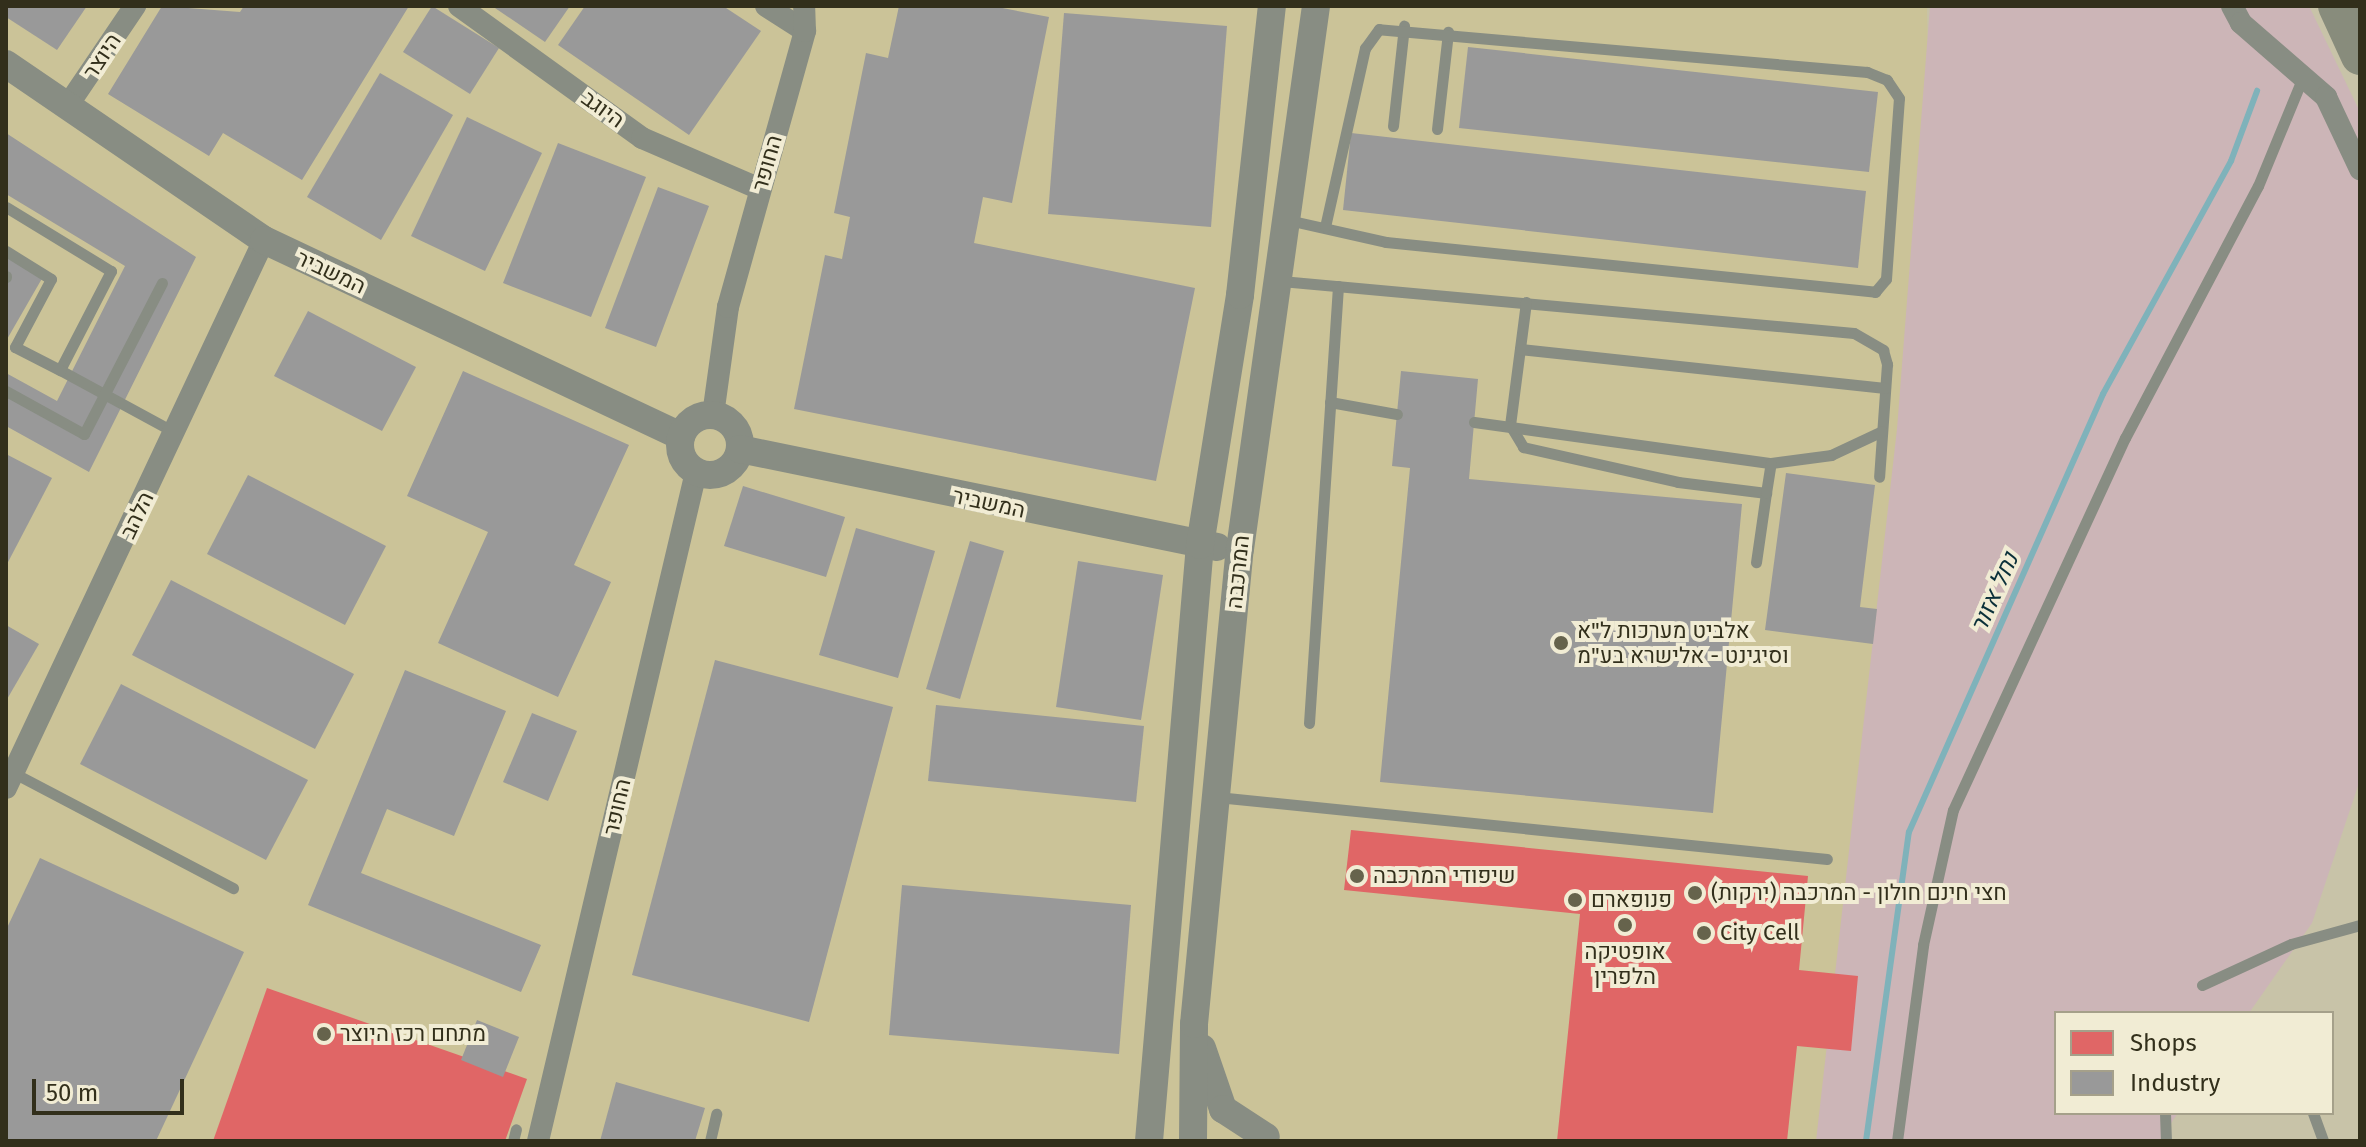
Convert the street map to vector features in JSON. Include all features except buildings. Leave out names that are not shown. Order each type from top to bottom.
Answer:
[{"type":"highway","points":[[2339,6],[2360,38]]},
{"type":"highway","points":[[2339,6],[2360,56]]},
{"type":"street","name":"היוצר","points":[[68,105],[135,6]]},
{"type":"street","name":"היוגב","points":[[459,6],[642,138],[760,189]]},
{"type":"street","points":[[766,6],[805,31]]},
{"type":"street","name":"החופר","points":[[713,415],[728,307],[805,31],[804,6]]},
{"type":"street","name":"המרכבה","points":[[1149,1141],[1200,545],[1240,295],[1272,6]]},
{"type":"street","name":"המרכבה","points":[[1193,1141],[1194,1024],[1240,549],[1281,281],[1316,6]]},
{"type":"street","points":[[2232,6],[2302,79],[2326,97],[2360,169]]},
{"type":"street","name":"המשביר","points":[[6,64],[264,240],[681,436]]},
{"type":"street","name":"הלהב","points":[[8,777],[176,433],[264,240]]},
{"type":"street","points":[[713,415],[736,430],[740,449],[724,472],[696,472],[682,457],[681,436],[693,420],[713,415]]},
{"type":"street","name":"המשביר","points":[[740,449],[1200,545],[1240,549]]},
{"type":"street","name":"החופר","points":[[538,1141],[696,472]]},
{"type":"street","points":[[1194,1024],[1223,1109],[1266,1137],[1231,1141]]},
{"type":"lane","points":[[1288,220],[1386,242],[1858,294],[1875,292],[1886,279],[1899,98],[1887,80],[1404,26],[1379,29],[1365,48],[1325,227]]},
{"type":"lane","points":[[1393,126],[1404,26]]},
{"type":"lane","points":[[1437,129],[1448,32]]},
{"type":"lane","points":[[1897,1141],[1936,862],[1953,810],[2125,438],[2258,186],[2302,79]]},
{"type":"lane","points":[[6,207],[111,271],[60,370]]},
{"type":"lane","points":[[6,251],[51,279],[15,347],[176,433]]},
{"type":"lane","points":[[1281,281],[1854,333],[1883,350],[1885,388],[1879,477]]},
{"type":"lane","points":[[6,391],[84,434],[162,283]]},
{"type":"lane","points":[[1309,723],[1338,286]]},
{"type":"lane","points":[[1510,425],[1526,302]]},
{"type":"lane","points":[[1520,349],[1885,388]]},
{"type":"lane","points":[[1330,402],[1397,414]]},
{"type":"lane","points":[[1474,422],[1771,463],[1831,455],[1882,431]]},
{"type":"lane","points":[[1510,425],[1538,455],[1766,493]]},
{"type":"lane","points":[[1756,562],[1771,463]]},
{"type":"lane","points":[[8,777],[233,888]]},
{"type":"lane","points":[[1216,797],[1827,859]]},
{"type":"lane","points":[[2202,985],[2291,944],[2360,925]]},
{"type":"lane","points":[[710,1141],[716,1114]]},
{"type":"lane","points":[[2165,1115],[2166,1141]]},
{"type":"lane","points":[[2314,1115],[2323,1141]]},
{"type":"shaded area","points":[[6,6],[1927,6],[1932,275],[1833,1141],[6,1141]]},
{"type":"shaded area","points":[[1930,6],[2309,6],[2360,112],[2360,780],[2312,923],[2250,1011],[2054,1011],[2054,1115],[2177,1115],[2159,1141],[1816,1141],[1897,429]]},
{"type":"waterway","name":"נחל אזור","points":[[1866,1141],[1909,832],[2103,394],[2231,161],[2257,91]]},
{"type":"place","name":"אלביט מערכות ל\"א וסיגינט - אלישרא בע\"מ","points":[[1561,643]]},
{"type":"place","name":"שיפודי המרכבה","points":[[1357,876]]},
{"type":"place","name":"חצי חינם חולון - המרכבה (ירקות)","points":[[1695,893]]},
{"type":"place","name":"פנופארם","points":[[1575,900]]},
{"type":"place","name":"אופטיקה הלפרין","points":[[1625,925]]},
{"type":"place","name":"City Cell","points":[[1704,933]]},
{"type":"place","name":"מתחם רכז היוצר","points":[[324,1034]]}]
